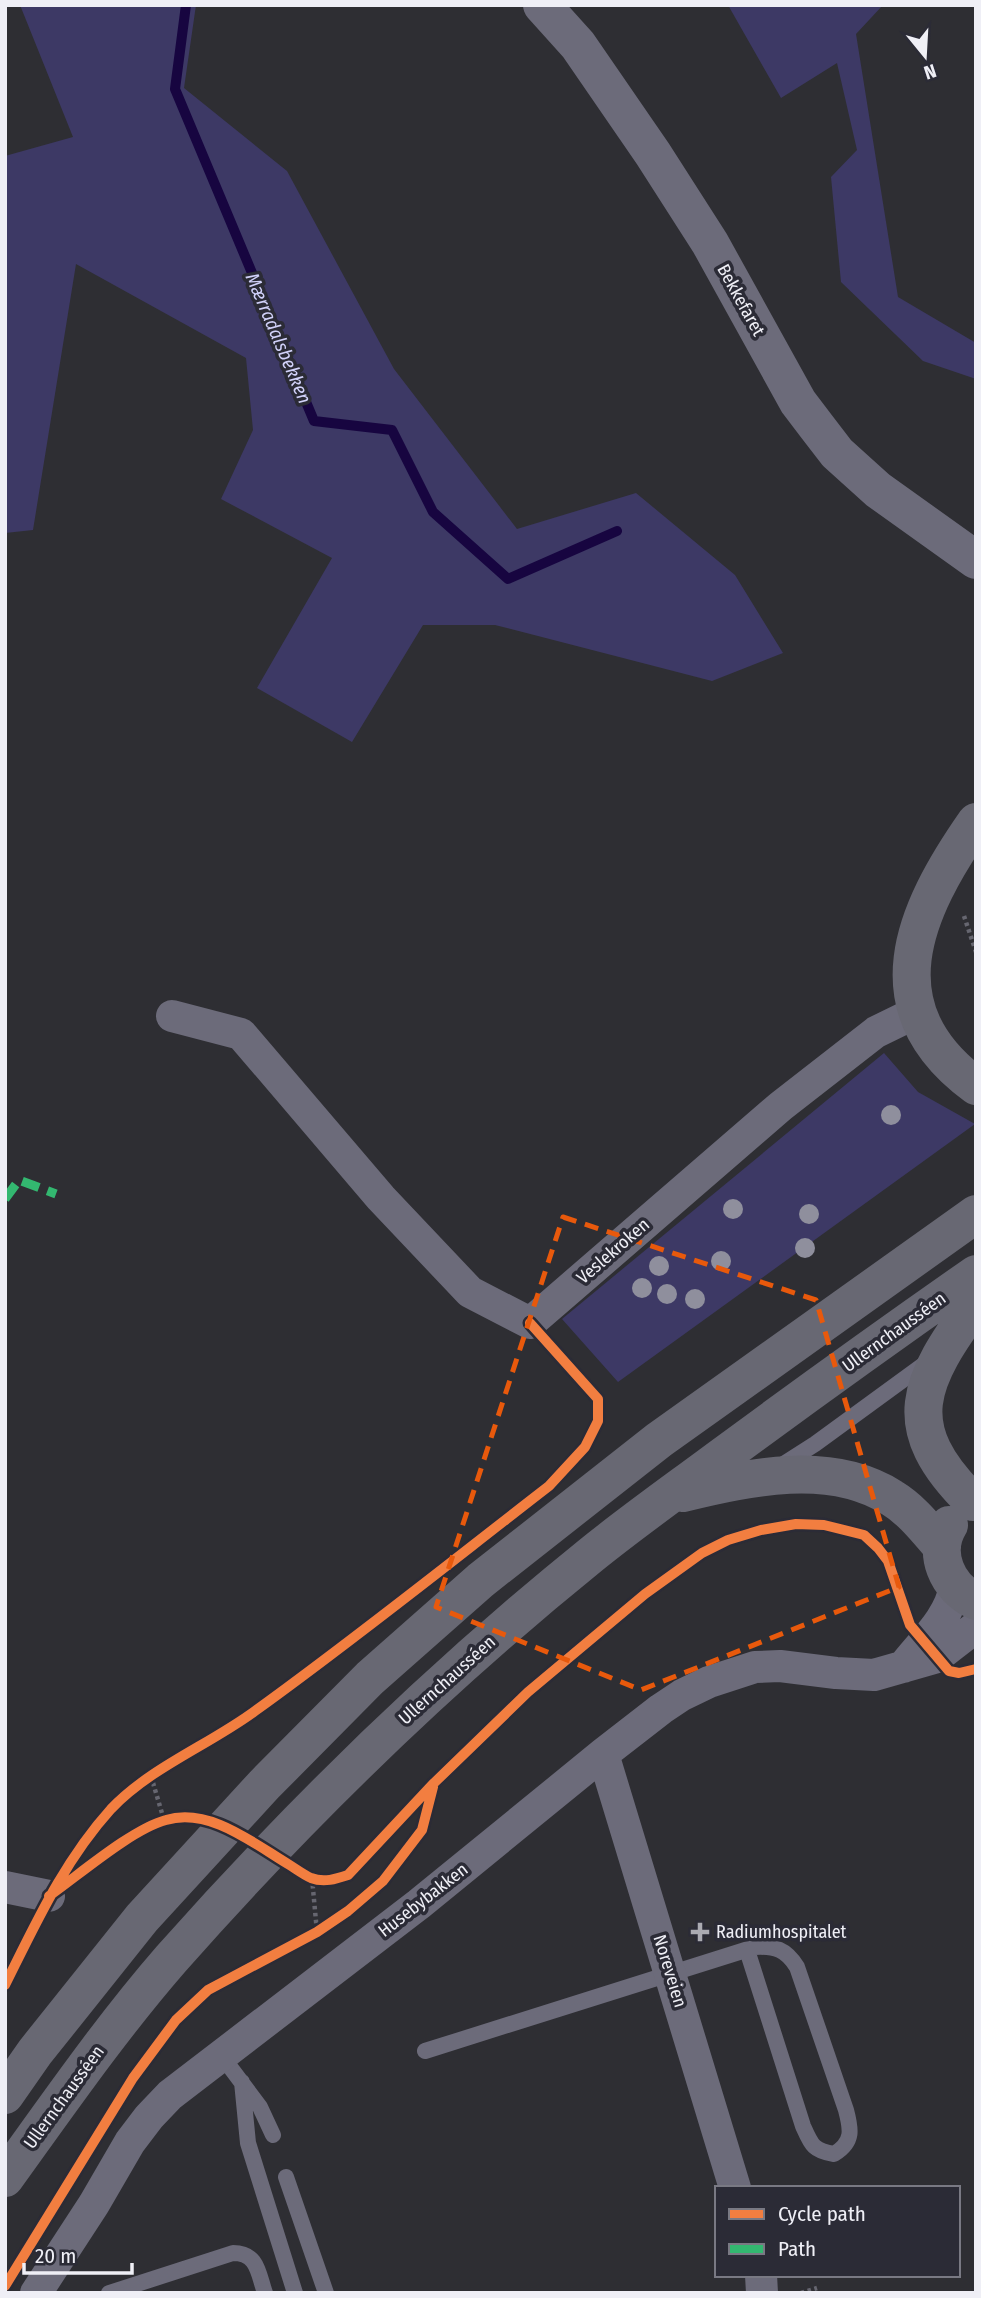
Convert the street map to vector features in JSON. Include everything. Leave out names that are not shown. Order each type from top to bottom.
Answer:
[{"type":"highway","points":[[976,822],[943,872],[922,919],[914,945],[911,969],[912,993],[925,1030],[948,1064],[976,1086]]},
{"type":"highway","points":[[5,2095],[35,2052],[142,1918],[264,1785],[370,1678],[481,1580],[659,1440],[976,1214]]},
{"type":"highway","name":"Ullernchausséen","points":[[5,2178],[104,2041],[171,1960],[299,1821],[385,1736],[483,1647],[591,1555],[667,1497],[976,1275]]},
{"type":"highway","points":[[965,1593],[947,1575],[942,1561],[942,1547],[946,1529],[957,1512],[974,1501],[944,1472],[928,1443],[924,1426],[924,1394],[929,1378],[945,1349],[976,1303]]},
{"type":"highway","points":[[667,1497],[755,1479],[821,1476],[845,1479],[866,1485],[894,1499],[917,1519],[942,1547]]},
{"type":"street","name":"Bekkefaret","points":[[542,5],[578,45],[653,154],[710,243],[797,402],[837,453],[903,510],[976,560]]},
{"type":"street","name":"Veslekroken","points":[[172,1016],[241,1034],[382,1198],[470,1292],[530,1323],[781,1106],[876,1032],[917,1012]]},
{"type":"street","points":[[903,1667],[953,1598],[965,1593]]},
{"type":"street","name":"Husebybakken","points":[[36,2293],[94,2204],[130,2142],[170,2095],[419,1904],[668,1704],[709,1682],[755,1667],[780,1666],[874,1675],[937,1657],[976,1628]]},
{"type":"street","name":"Noreveien","points":[[603,1754],[734,2186]]},
{"type":"street","points":[[5,1887],[49,1896]]},
{"type":"lane","points":[[755,1479],[815,1444],[945,1349]]},
{"type":"lane","points":[[425,2051],[747,1950],[769,1946],[780,1948],[791,1956],[797,1967],[851,2131],[848,2143],[834,2154],[821,2152],[811,2143],[803,2126],[747,1950]]},
{"type":"lane","points":[[221,2055],[260,2106],[273,2135]]},
{"type":"lane","points":[[242,2082],[248,2143],[295,2293]]},
{"type":"lane","points":[[286,2177],[326,2293]]},
{"type":"lane","points":[[109,2293],[233,2253],[250,2256],[265,2293]]},
{"type":"path","points":[[963,914],[976,952]]},
{"type":"path","points":[[142,1784],[163,1769]]},
{"type":"path","points":[[151,1776],[164,1821]]},
{"type":"path","points":[[300,1871],[317,1879],[317,1932]]},
{"type":"path","points":[[306,1938],[328,1925]]},
{"type":"path","points":[[801,2293],[817,2288]]},
{"type":"highlighted area","points":[[563,1217],[816,1300],[899,1587],[641,1690],[436,1607]]},
{"type":"shaded area","points":[[20,5],[196,5],[184,88],[287,171],[394,369],[517,529],[636,493],[735,575],[783,653],[712,681],[495,625],[423,625],[352,742],[257,688],[332,558],[221,499],[253,430],[246,358],[76,264],[33,530],[5,533],[5,156],[73,137]]},
{"type":"shaded area","points":[[728,5],[883,5],[856,34],[898,297],[976,343],[976,379],[923,361],[841,282],[831,177],[857,150],[837,63],[781,98]]},
{"type":"shaded area","points":[[884,1053],[918,1092],[975,1124],[618,1382],[562,1319]]},
{"type":"waterway","name":"Mærradalsbekken","points":[[186,5],[175,89],[314,421],[392,430],[433,512],[508,579],[617,531]]},
{"type":"marked path","points":[[5,1199],[19,1180],[56,1194]]},
{"type":"cycle path","points":[[5,1985],[65,1871],[94,1829],[127,1794],[162,1768],[255,1711],[329,1656],[549,1486],[585,1447],[598,1421],[598,1399],[530,1323]]},
{"type":"cycle path","points":[[49,1896],[138,1833],[152,1825],[182,1817],[198,1818],[230,1829],[311,1878],[325,1880],[348,1875],[434,1783],[528,1692],[645,1594],[702,1553],[728,1540],[761,1530],[796,1524],[824,1525],[864,1535],[888,1561],[910,1625],[949,1671],[959,1673],[976,1669]]},
{"type":"cycle path","points":[[5,2286],[133,2078],[176,2020],[208,1990],[317,1932],[348,1911],[383,1881],[422,1830],[433,1787]]},
{"type":"place","name":"Radiumhospitalet","points":[[700,1932]]}]
